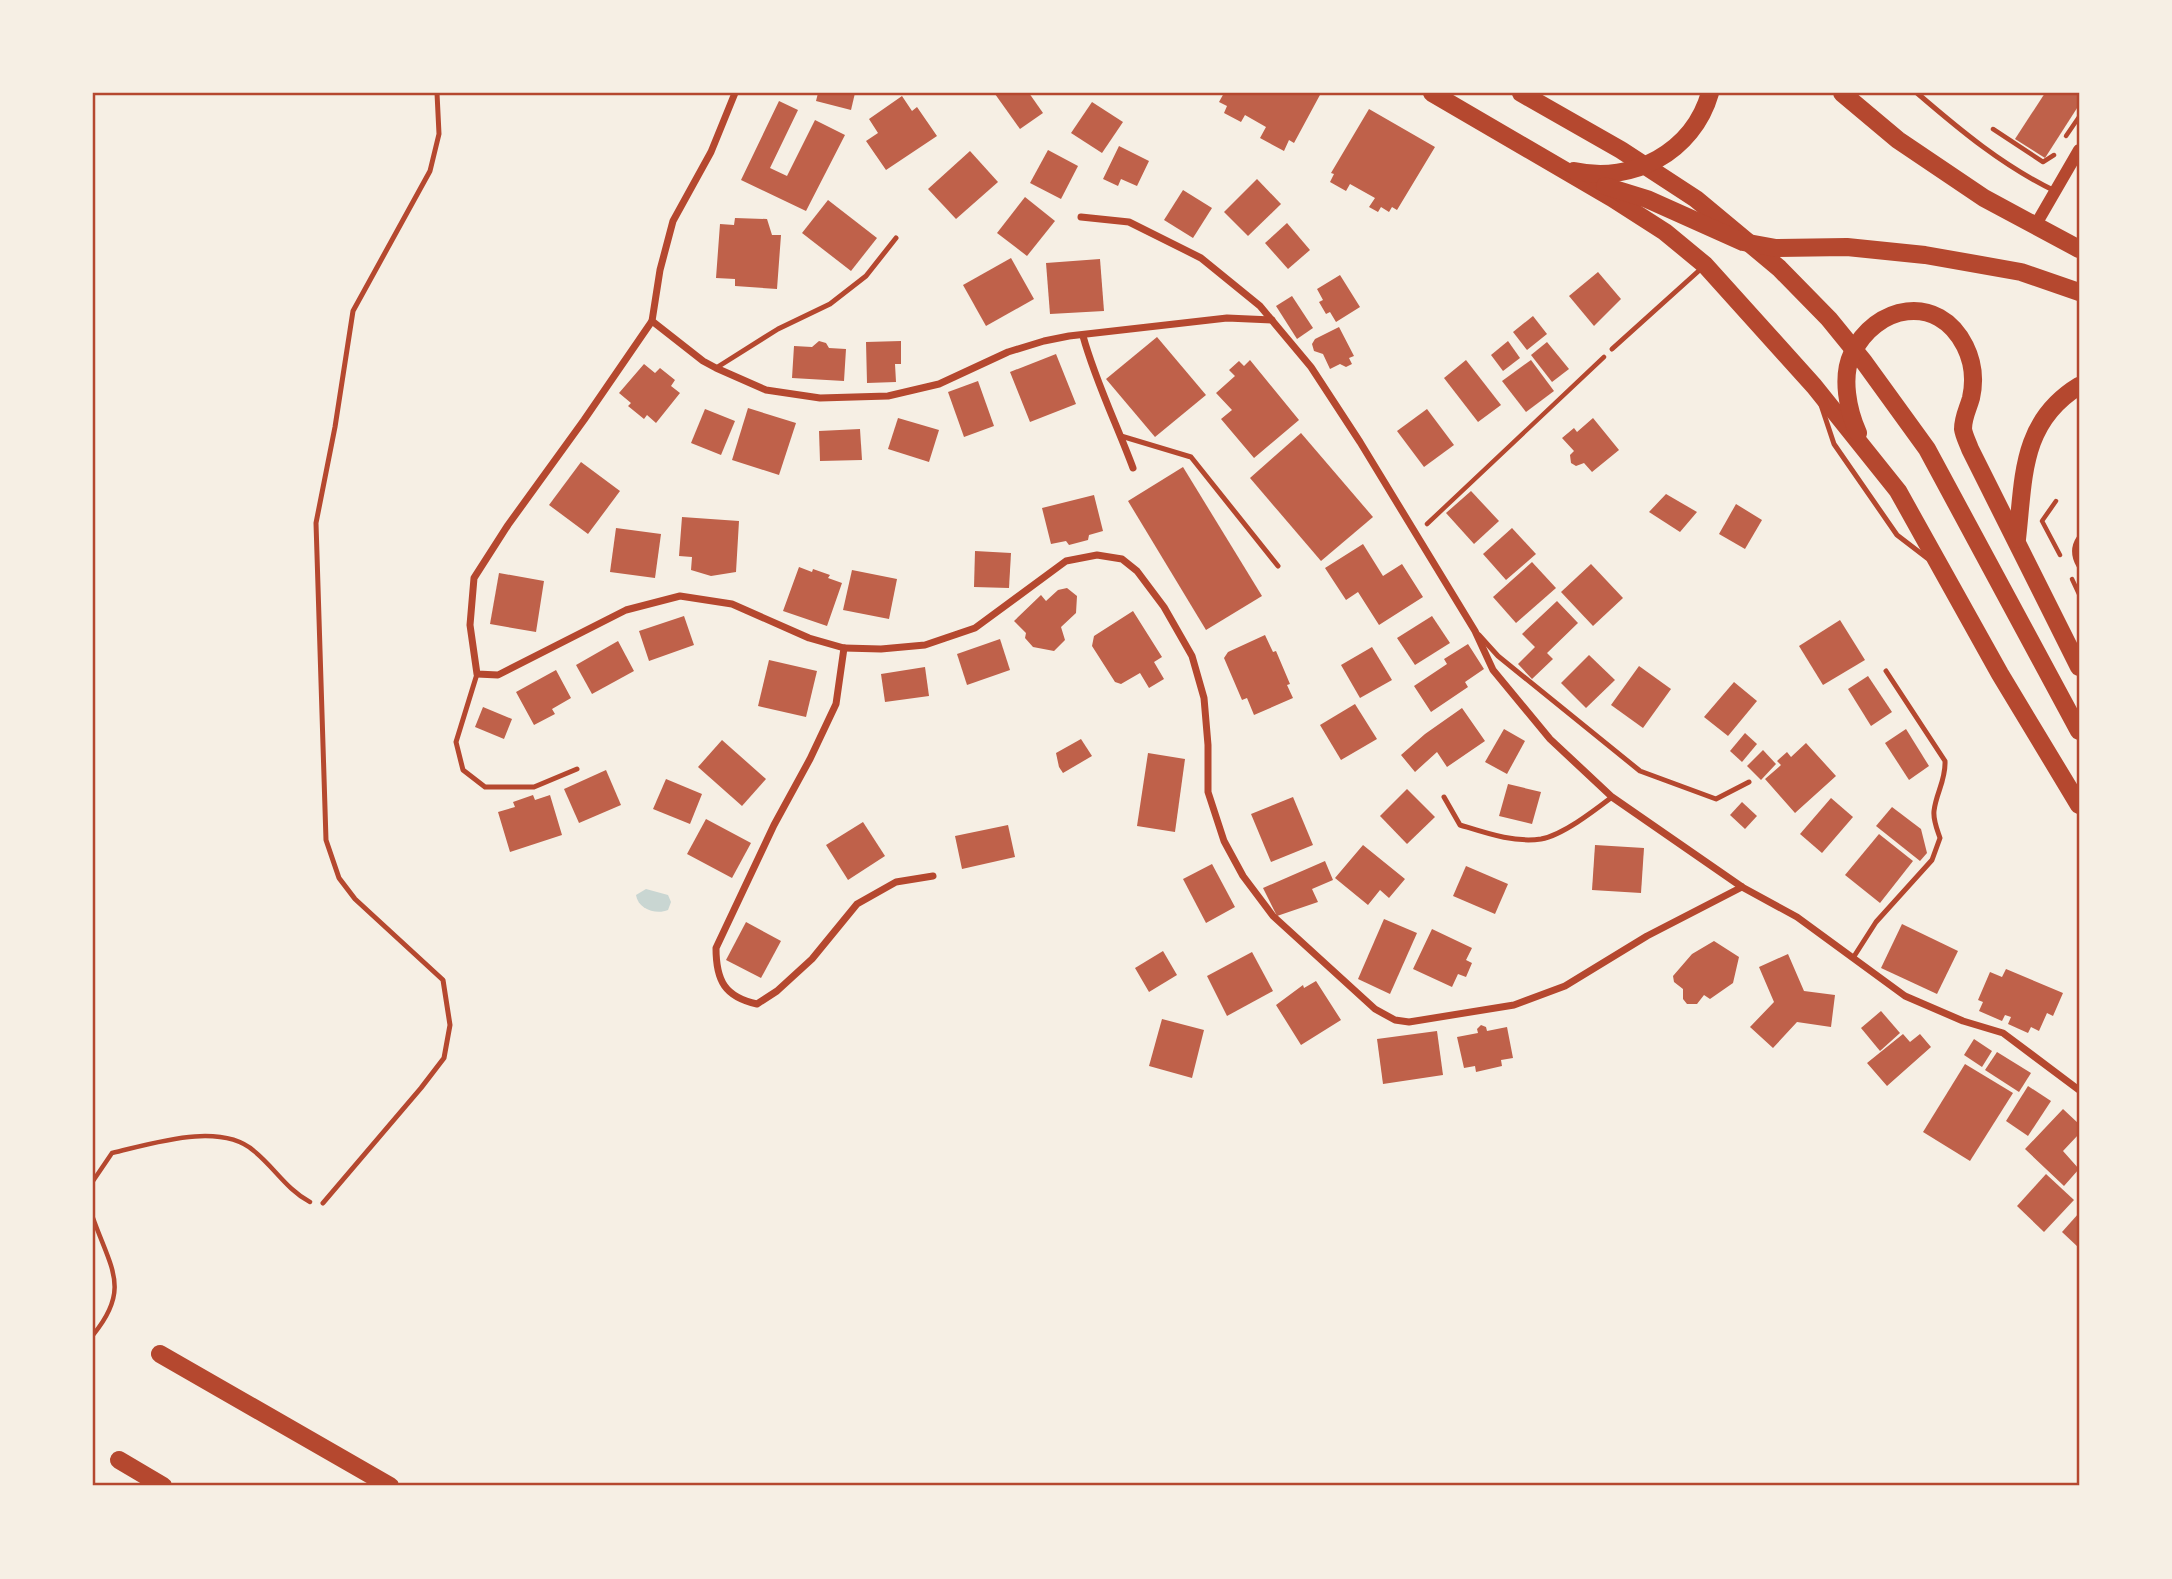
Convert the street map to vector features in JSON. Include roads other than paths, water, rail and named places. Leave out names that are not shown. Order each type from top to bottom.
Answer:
[{"type":"main road","points":[[1432,93],[1665,232],[1705,265],[1814,386],[1898,491],[2000,674],[2079,805]]},
{"type":"main road","points":[[1521,93],[1621,150],[1696,199],[1779,268],[1829,319],[1927,449],[2079,731]]},
{"type":"main road","points":[[1545,160],[1567,170],[1588,174],[1611,175],[1633,171],[1672,150],[1688,135],[1701,117],[1710,93]]},
{"type":"main road","points":[[1842,93],[1898,141],[1984,198],[2079,249]]},
{"type":"main road","points":[[1545,160],[1587,180],[1647,199],[1743,242],[1776,248],[1847,247],[1925,255],[2021,272],[2079,292]]},
{"type":"main road","points":[[1864,447],[1851,418],[1848,370],[1852,355],[1866,334],[1885,318],[1908,310],[1934,314],[1956,332],[1970,357],[1973,385],[1963,432],[2079,667]]},
{"type":"main road","points":[[2017,539],[2023,471],[2029,448],[2052,408],[2079,386]]},
{"type":"main road","points":[[160,1354],[390,1486]]},
{"type":"main road","points":[[119,1460],[163,1486]]},
{"type":"street","points":[[735,93],[711,152],[673,221],[660,270],[652,321],[508,525],[474,578],[470,625],[477,674],[498,674],[626,610],[680,596],[732,604],[809,639],[844,648],[881,649],[925,645],[975,628],[1066,561],[1097,555],[1122,559],[1136,571],[1164,607],[1192,656],[1204,698],[1208,792],[1224,841],[1243,876],[1273,916],[1375,1009],[1395,1020],[1409,1022],[1514,1005],[1565,986],[1647,936],[1742,887]]},
{"type":"street","points":[[2035,226],[2079,150]]},
{"type":"street","points":[[1081,217],[1129,222],[1201,258],[1260,306],[1311,367],[1475,631],[1493,670],[1542,730],[1612,797],[1742,887],[1797,917],[1905,996],[1964,1021],[2003,1033],[2079,1090]]},
{"type":"street","points":[[652,321],[716,368],[766,390],[820,398],[888,396],[939,384],[1009,352],[1044,341],[1227,318],[1272,320]]},
{"type":"street","points":[[1083,336],[1091,365],[1133,468]]},
{"type":"street","points":[[844,648],[836,704],[774,825],[716,948],[716,966],[722,985],[738,1000],[757,1003],[777,991],[812,959],[857,904],[896,882],[933,876]]},
{"type":"lane","points":[[323,1203],[444,1058],[450,1025],[443,980],[355,899],[339,878],[326,840],[316,523],[335,427],[353,311],[430,171],[439,134],[437,93]]},
{"type":"lane","points":[[1917,93],[2003,162],[2055,191]]},
{"type":"lane","points":[[716,368],[778,329],[830,304],[866,276],[896,238]]},
{"type":"lane","points":[[1612,349],[1705,265]]},
{"type":"lane","points":[[1814,386],[1835,444],[1897,535],[1942,569]]},
{"type":"lane","points":[[1121,436],[1191,457],[1278,566]]},
{"type":"lane","points":[[2079,538],[2075,545],[2079,566]]},
{"type":"lane","points":[[1475,631],[1498,656],[1640,771],[1716,799],[1749,782]]},
{"type":"lane","points":[[1853,958],[1876,922],[1932,860],[1940,838],[1934,810],[1946,774],[1945,761],[1886,671]]},
{"type":"lane","points":[[477,674],[456,742],[463,770],[485,788],[534,787],[577,769]]},
{"type":"lane","points":[[1444,797],[1460,825],[1507,839],[1543,839],[1581,820],[1612,797]]}]
